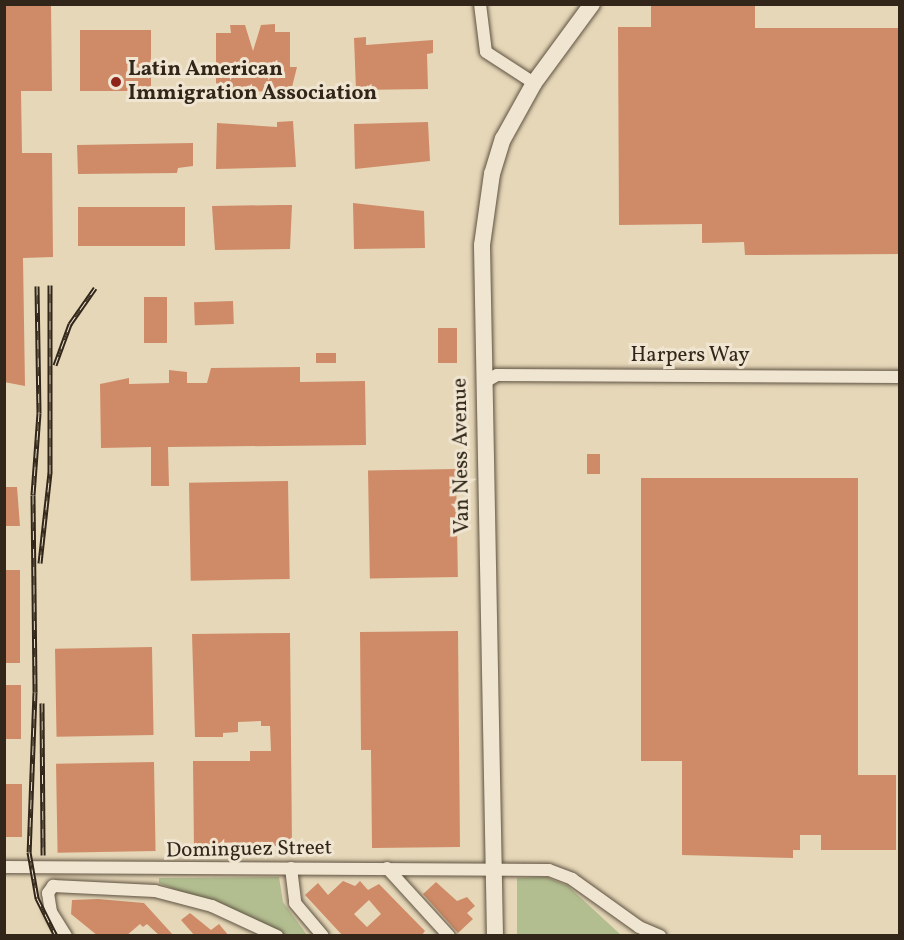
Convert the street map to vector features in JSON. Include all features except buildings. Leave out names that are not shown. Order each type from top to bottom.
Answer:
[{"type":"main road","name":"Van Ness Avenue","points":[[495,936],[482,245],[486,207],[503,140],[534,83],[592,4]]},
{"type":"street","points":[[480,4],[486,51],[534,83]]},
{"type":"street","name":"Harpers Way","points":[[483,383],[497,375],[900,377]]},
{"type":"street","name":"Dominguez Street","points":[[4,867],[155,870],[494,868],[549,870],[572,879],[639,927],[660,936]]},
{"type":"street","points":[[291,868],[295,903],[322,935]]},
{"type":"street","points":[[387,868],[449,936]]},
{"type":"street","points":[[155,870],[155,891]]},
{"type":"street","points":[[66,936],[54,920],[49,888],[155,891],[212,906],[277,936]]},
{"type":"green space","points":[[279,877],[283,902],[307,935],[284,935],[159,883],[159,878]]},
{"type":"green space","points":[[546,877],[568,886],[621,935],[517,935],[517,878]]},
{"type":"railway","points":[[40,563],[50,473],[50,285]]},
{"type":"railway","points":[[37,286],[39,413],[33,495],[35,692],[29,852],[37,898],[56,936]]},
{"type":"railway","points":[[55,365],[70,324],[95,288]]},
{"type":"railway","points":[[42,703],[43,855]]},
{"type":"place","name":"Latin American Immigration Association","points":[[116,82]]}]
